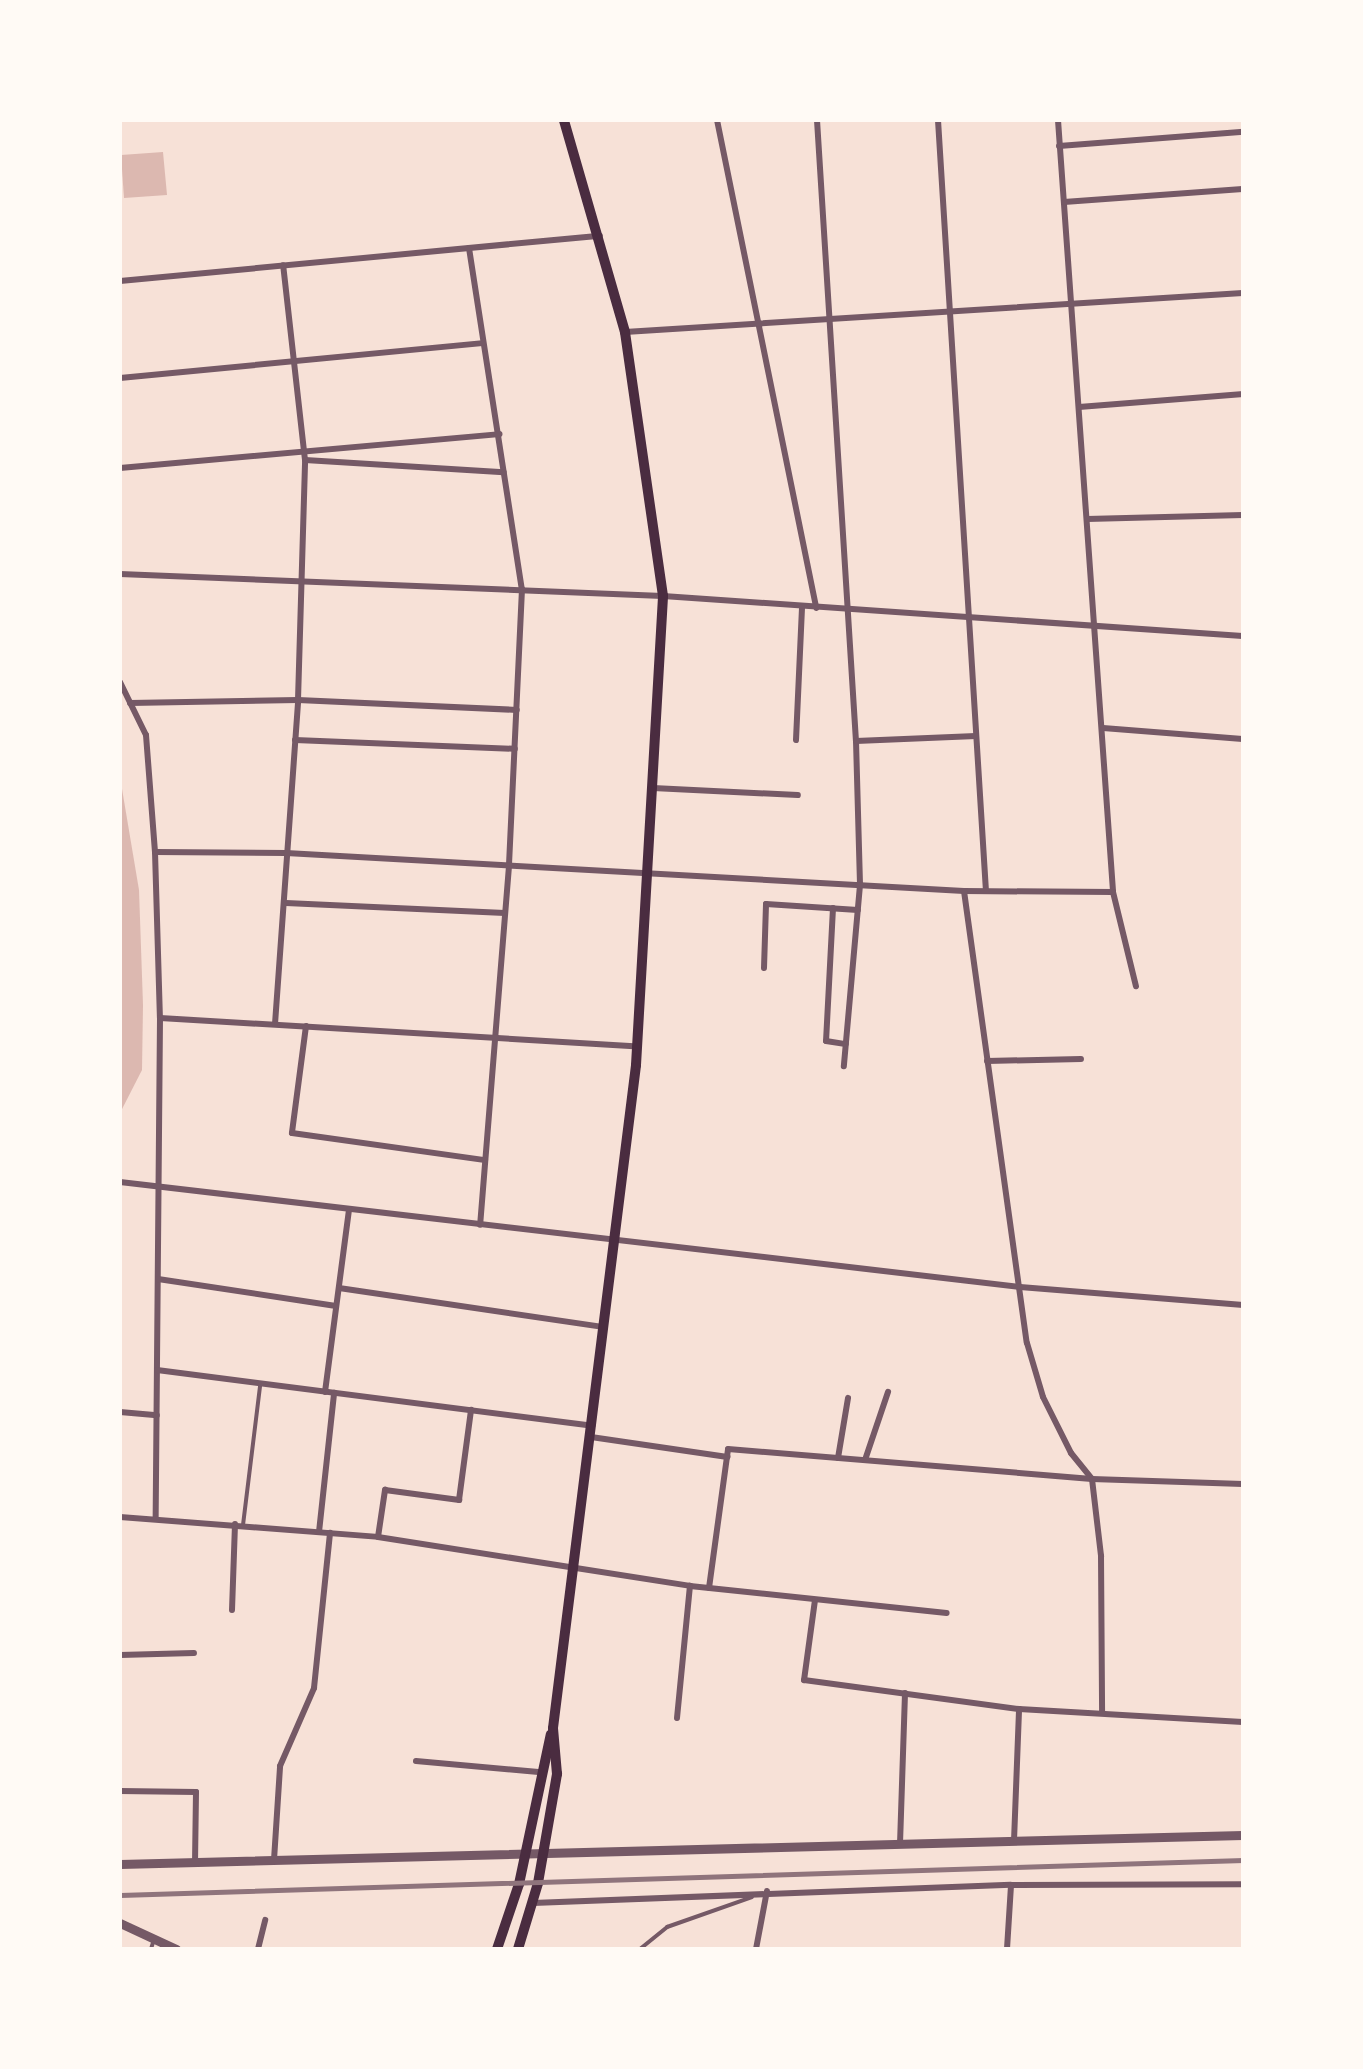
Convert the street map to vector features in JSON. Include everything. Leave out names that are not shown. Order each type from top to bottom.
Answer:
[{"type":"main road","points":[[518,1949],[533,1902],[557,1774],[553,1728],[617,1240],[638,1046],[662,596],[625,332],[601,236],[564,120]]},
{"type":"main road","points":[[497,1949],[523,1854],[538,1772],[553,1728]]},
{"type":"street","points":[[716,120],[816,608]]},
{"type":"street","points":[[817,120],[856,740],[860,886],[844,1066]]},
{"type":"street","points":[[938,120],[986,891]]},
{"type":"street","points":[[1058,120],[1113,892],[1136,986]]},
{"type":"street","points":[[1060,146],[1243,132]]},
{"type":"street","points":[[1064,202],[1243,189]]},
{"type":"street","points":[[120,280],[601,236]]},
{"type":"street","points":[[468,248],[522,589],[509,866],[480,1225]]},
{"type":"street","points":[[275,1024],[298,700],[305,460],[298,361],[283,265]]},
{"type":"street","points":[[625,332],[1243,293]]},
{"type":"street","points":[[120,378],[482,343]]},
{"type":"street","points":[[1078,407],[1243,394]]},
{"type":"street","points":[[120,468],[498,434]]},
{"type":"street","points":[[305,460],[504,472]]},
{"type":"street","points":[[1086,519],[1243,515]]},
{"type":"street","points":[[120,574],[662,596],[1243,636]]},
{"type":"street","points":[[796,740],[802,607]]},
{"type":"street","points":[[120,682],[146,735],[155,852],[160,1018],[156,1517]]},
{"type":"street","points":[[120,698],[130,703],[298,700],[516,710]]},
{"type":"street","points":[[1103,728],[1243,739]]},
{"type":"street","points":[[856,740],[976,736]]},
{"type":"street","points":[[295,740],[515,750]]},
{"type":"street","points":[[653,788],[798,795]]},
{"type":"street","points":[[155,852],[286,853],[964,891],[1113,892]]},
{"type":"street","points":[[964,891],[1020,1287],[1043,1396],[1071,1454],[1092,1479],[1101,1556],[1102,1713]]},
{"type":"street","points":[[286,903],[505,914]]},
{"type":"street","points":[[764,968],[766,904],[858,910]]},
{"type":"street","points":[[833,908],[826,1041],[846,1044]]},
{"type":"street","points":[[160,1018],[638,1046]]},
{"type":"street","points":[[306,1026],[292,1133],[486,1160]]},
{"type":"street","points":[[988,1061],[1081,1059]]},
{"type":"street","points":[[120,1182],[1020,1287],[1243,1305]]},
{"type":"street","points":[[325,1392],[349,1210]]},
{"type":"street","points":[[158,1278],[336,1306]]},
{"type":"street","points":[[338,1288],[605,1327]]},
{"type":"street","points":[[157,1370],[471,1410],[728,1456]]},
{"type":"street","points":[[865,1460],[888,1392]]},
{"type":"street","points":[[319,1532],[334,1393]]},
{"type":"street","points":[[838,1458],[848,1398]]},
{"type":"street","points":[[378,1537],[385,1490],[460,1500],[471,1410]]},
{"type":"street","points":[[120,1412],[157,1415]]},
{"type":"street","points":[[710,1588],[728,1449],[1092,1479],[1243,1484]]},
{"type":"street","points":[[120,1516],[378,1537],[690,1586],[947,1614]]},
{"type":"street","points":[[232,1610],[239,1525]]},
{"type":"street","points":[[274,1860],[280,1766],[314,1688],[330,1533]]},
{"type":"street","points":[[677,1718],[690,1586]]},
{"type":"street","points":[[815,1600],[804,1680],[1018,1709],[1243,1722]]},
{"type":"street","points":[[120,1655],[194,1653]]},
{"type":"street","points":[[900,1844],[905,1693]]},
{"type":"street","points":[[1014,1841],[1018,1709]]},
{"type":"street","points":[[416,1762],[538,1772]]},
{"type":"street","points":[[120,1791],[196,1792],[195,1862]]},
{"type":"street","points":[[120,1864],[1243,1835]]},
{"type":"street","points":[[533,1902],[1011,1885],[1243,1884]]},
{"type":"street","points":[[1007,1949],[1011,1885]]},
{"type":"street","points":[[756,1949],[767,1892]]},
{"type":"street","points":[[258,1949],[265,1920]]},
{"type":"street","points":[[120,1923],[152,1944],[176,1949]]},
{"type":"lane","points":[[239,1525],[260,1384]]},
{"type":"lane","points":[[640,1949],[667,1927],[767,1892]]},
{"type":"shaded area","points":[[163,152],[167,195],[124,198],[121,155]]},
{"type":"shaded area","points":[[120,777],[139,890],[143,1005],[142,1070],[120,1113]]},
{"type":"railway","points":[[120,1895],[1243,1860]]}]
